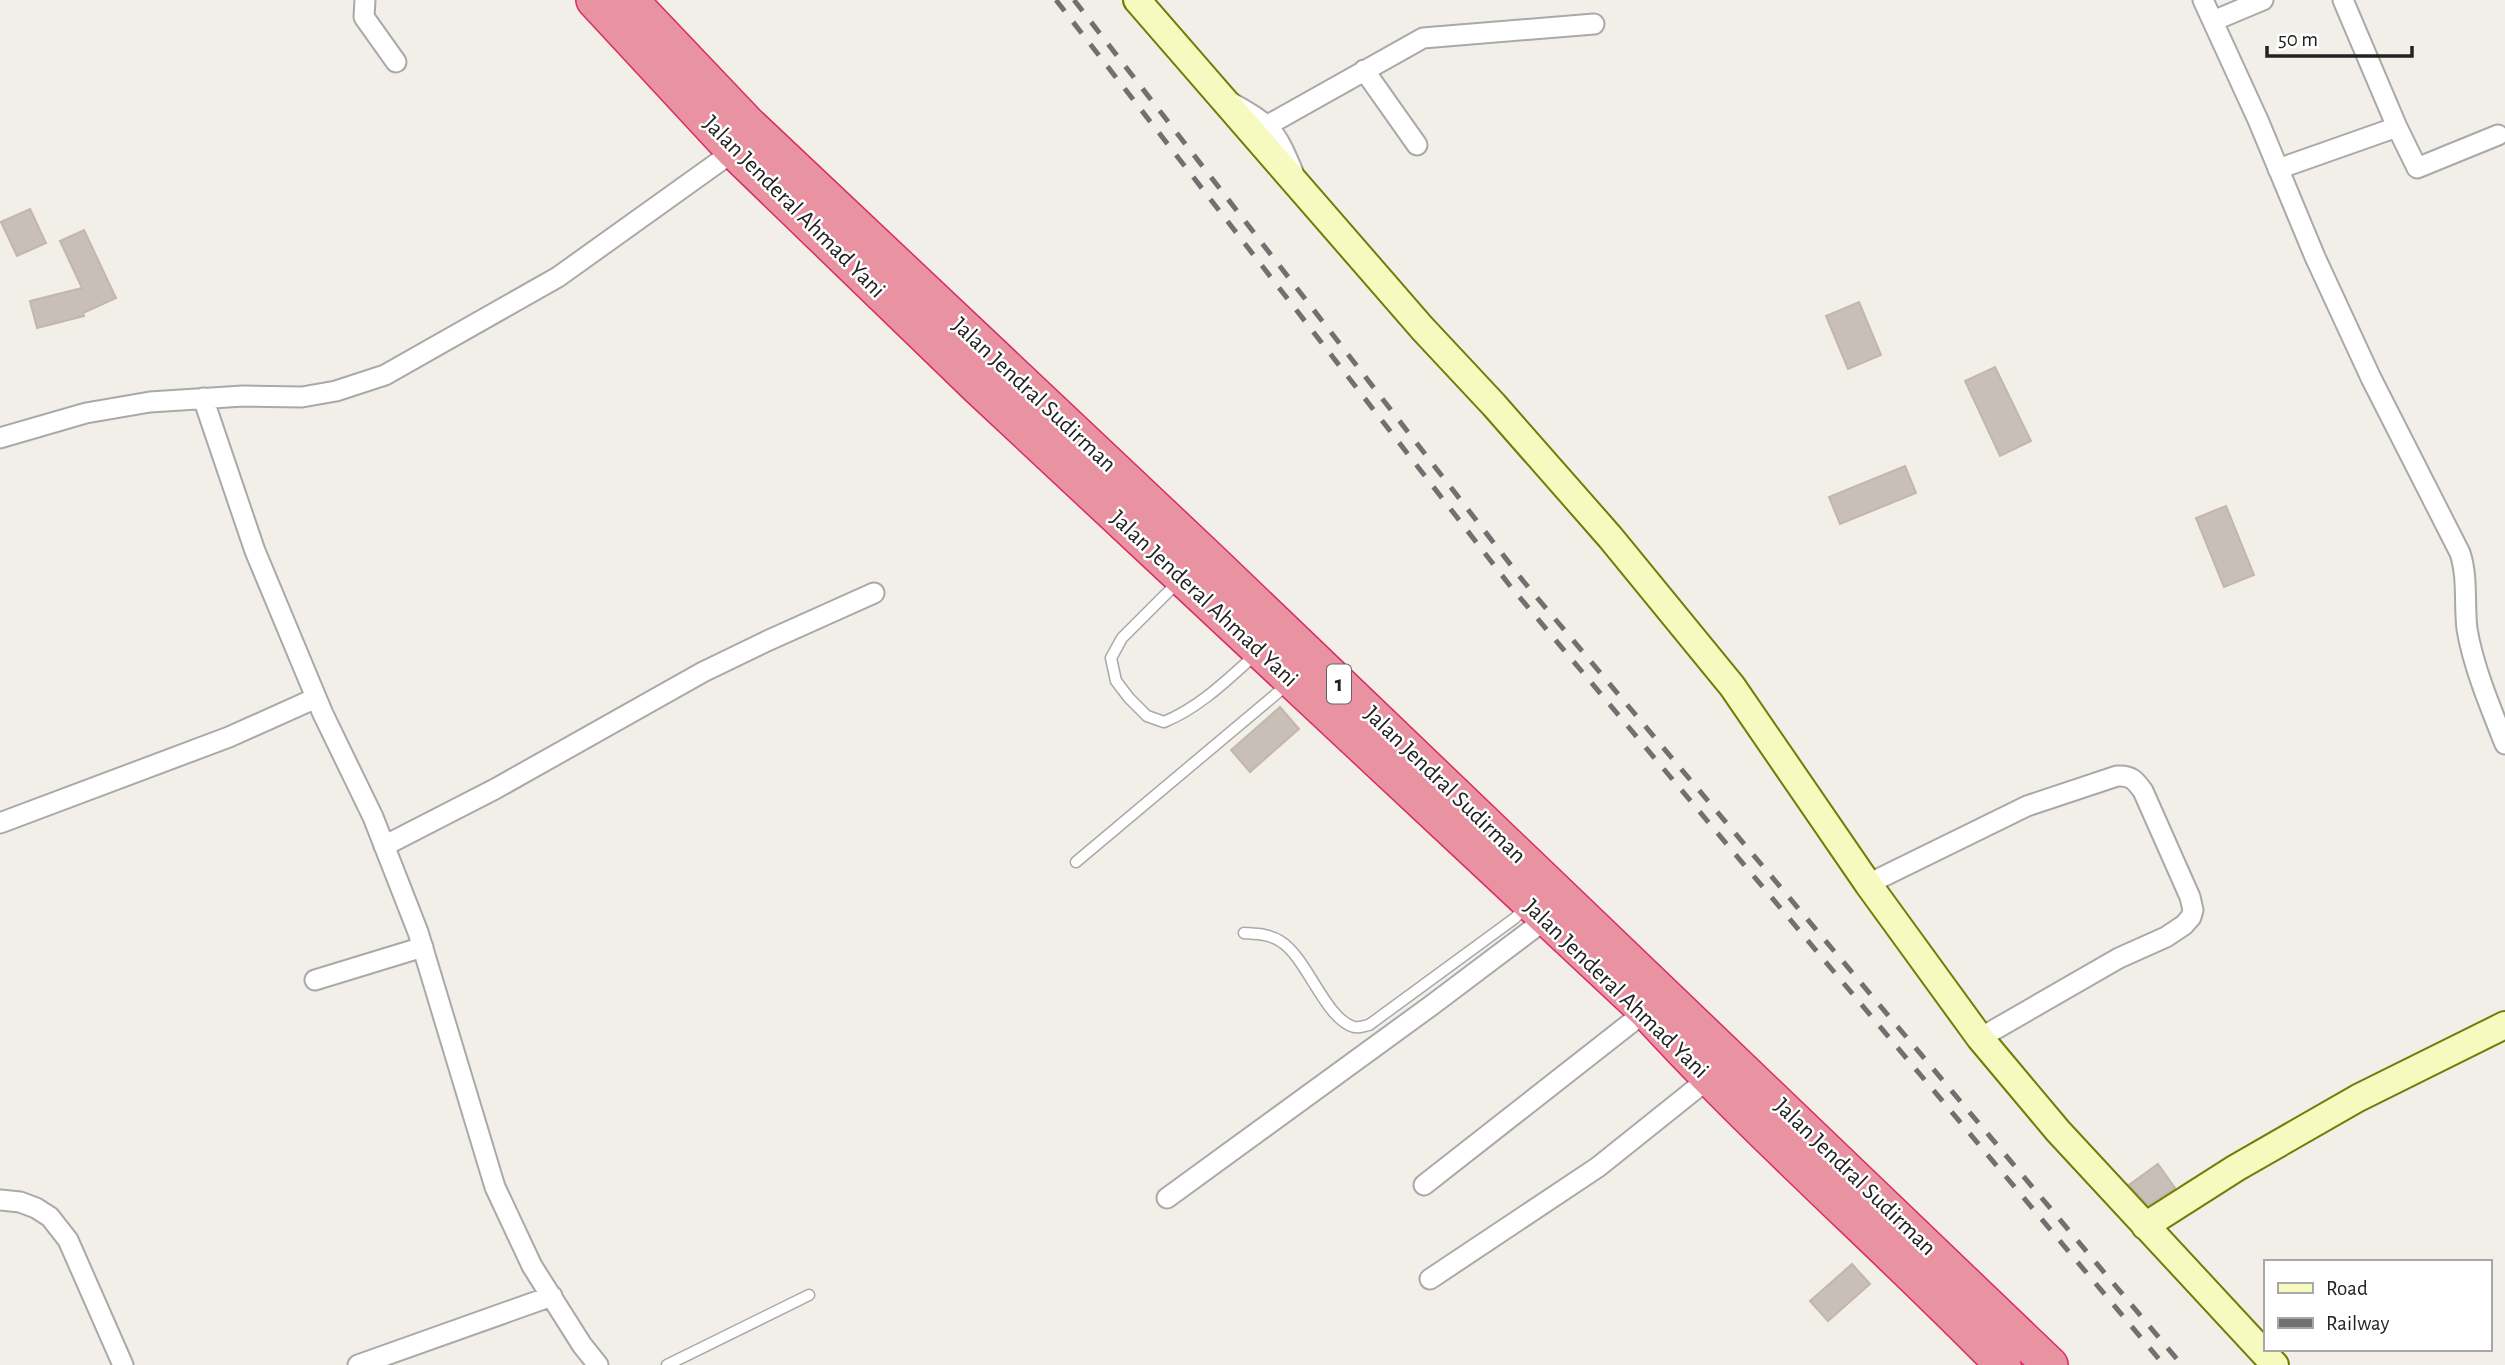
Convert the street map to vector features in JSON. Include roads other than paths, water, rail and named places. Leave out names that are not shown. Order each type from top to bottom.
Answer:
[{"type":"highway","name":"Jalan Jenderal Ahmad Yani","points":[[594,0],[734,150],[978,387],[1194,568]]},
{"type":"highway","name":"Jalan Jendral Sudirman","points":[[630,0],[747,124],[1194,568],[2050,1365]]},
{"type":"highway","name":"Jalan Jenderal Ahmad Yani","points":[[1270,640],[1291,681],[1646,1011],[1708,1079],[2003,1365]]},
{"type":"street","points":[[365,0],[364,17],[396,62]]},
{"type":"street","points":[[1137,0],[1422,328],[1494,405],[1609,537],[1732,686],[1868,884],[1980,1038],[2058,1131],[2275,1365]]},
{"type":"street","points":[[2203,0],[2371,378],[2460,552],[2465,573],[2468,630],[2487,699],[2505,744]]},
{"type":"street","points":[[2213,21],[2263,0]]},
{"type":"street","points":[[2343,0],[2417,168],[2498,135]]},
{"type":"street","points":[[1268,125],[1402,48],[1430,36],[1594,24]]},
{"type":"street","points":[[1364,70],[1417,145]]},
{"type":"street","points":[[1225,100],[1268,125],[1276,134],[1299,186]]},
{"type":"street","points":[[2278,169],[2397,127]]},
{"type":"street","points":[[0,438],[86,414],[150,402],[203,398],[302,397],[336,391],[385,375],[558,277],[734,150]]},
{"type":"street","points":[[203,398],[255,551],[316,698],[360,788],[423,947],[495,1187],[532,1266],[582,1345],[598,1365]]},
{"type":"street","points":[[384,846],[495,789],[712,667],[874,593]]},
{"type":"street","points":[[0,823],[229,737],[316,698]]},
{"type":"street","points":[[1868,884],[2027,806],[2117,776],[2127,775],[2135,780],[2143,791],[2190,897],[2193,910],[2191,917],[2165,937],[2119,958],[1980,1038]]},
{"type":"street","points":[[1167,1198],[1421,1013],[1537,911]]},
{"type":"street","points":[[315,980],[423,947]]},
{"type":"street","points":[[1424,1185],[1646,1011]]},
{"type":"street","points":[[2145,1226],[2257,1155],[2358,1097],[2505,1025]]},
{"type":"street","points":[[1430,1279],[1598,1167],[1708,1079]]},
{"type":"street","points":[[0,1200],[20,1202],[36,1208],[50,1217],[68,1240],[123,1365]]},
{"type":"street","points":[[358,1365],[552,1296]]},
{"type":"lane","points":[[1194,568],[1122,638],[1111,658],[1116,681],[1147,716],[1164,722],[1184,714],[1216,690],[1270,640]]},
{"type":"lane","points":[[1076,862],[1291,681]]},
{"type":"lane","points":[[1244,933],[1269,935],[1283,942],[1344,1022],[1356,1028],[1369,1025],[1515,918],[1537,911]]},
{"type":"lane","points":[[667,1365],[809,1295]]},
{"type":"railway","points":[[1056,0],[1511,587],[2164,1365]]},
{"type":"railway","points":[[1074,0],[1524,582],[2182,1365]]}]
